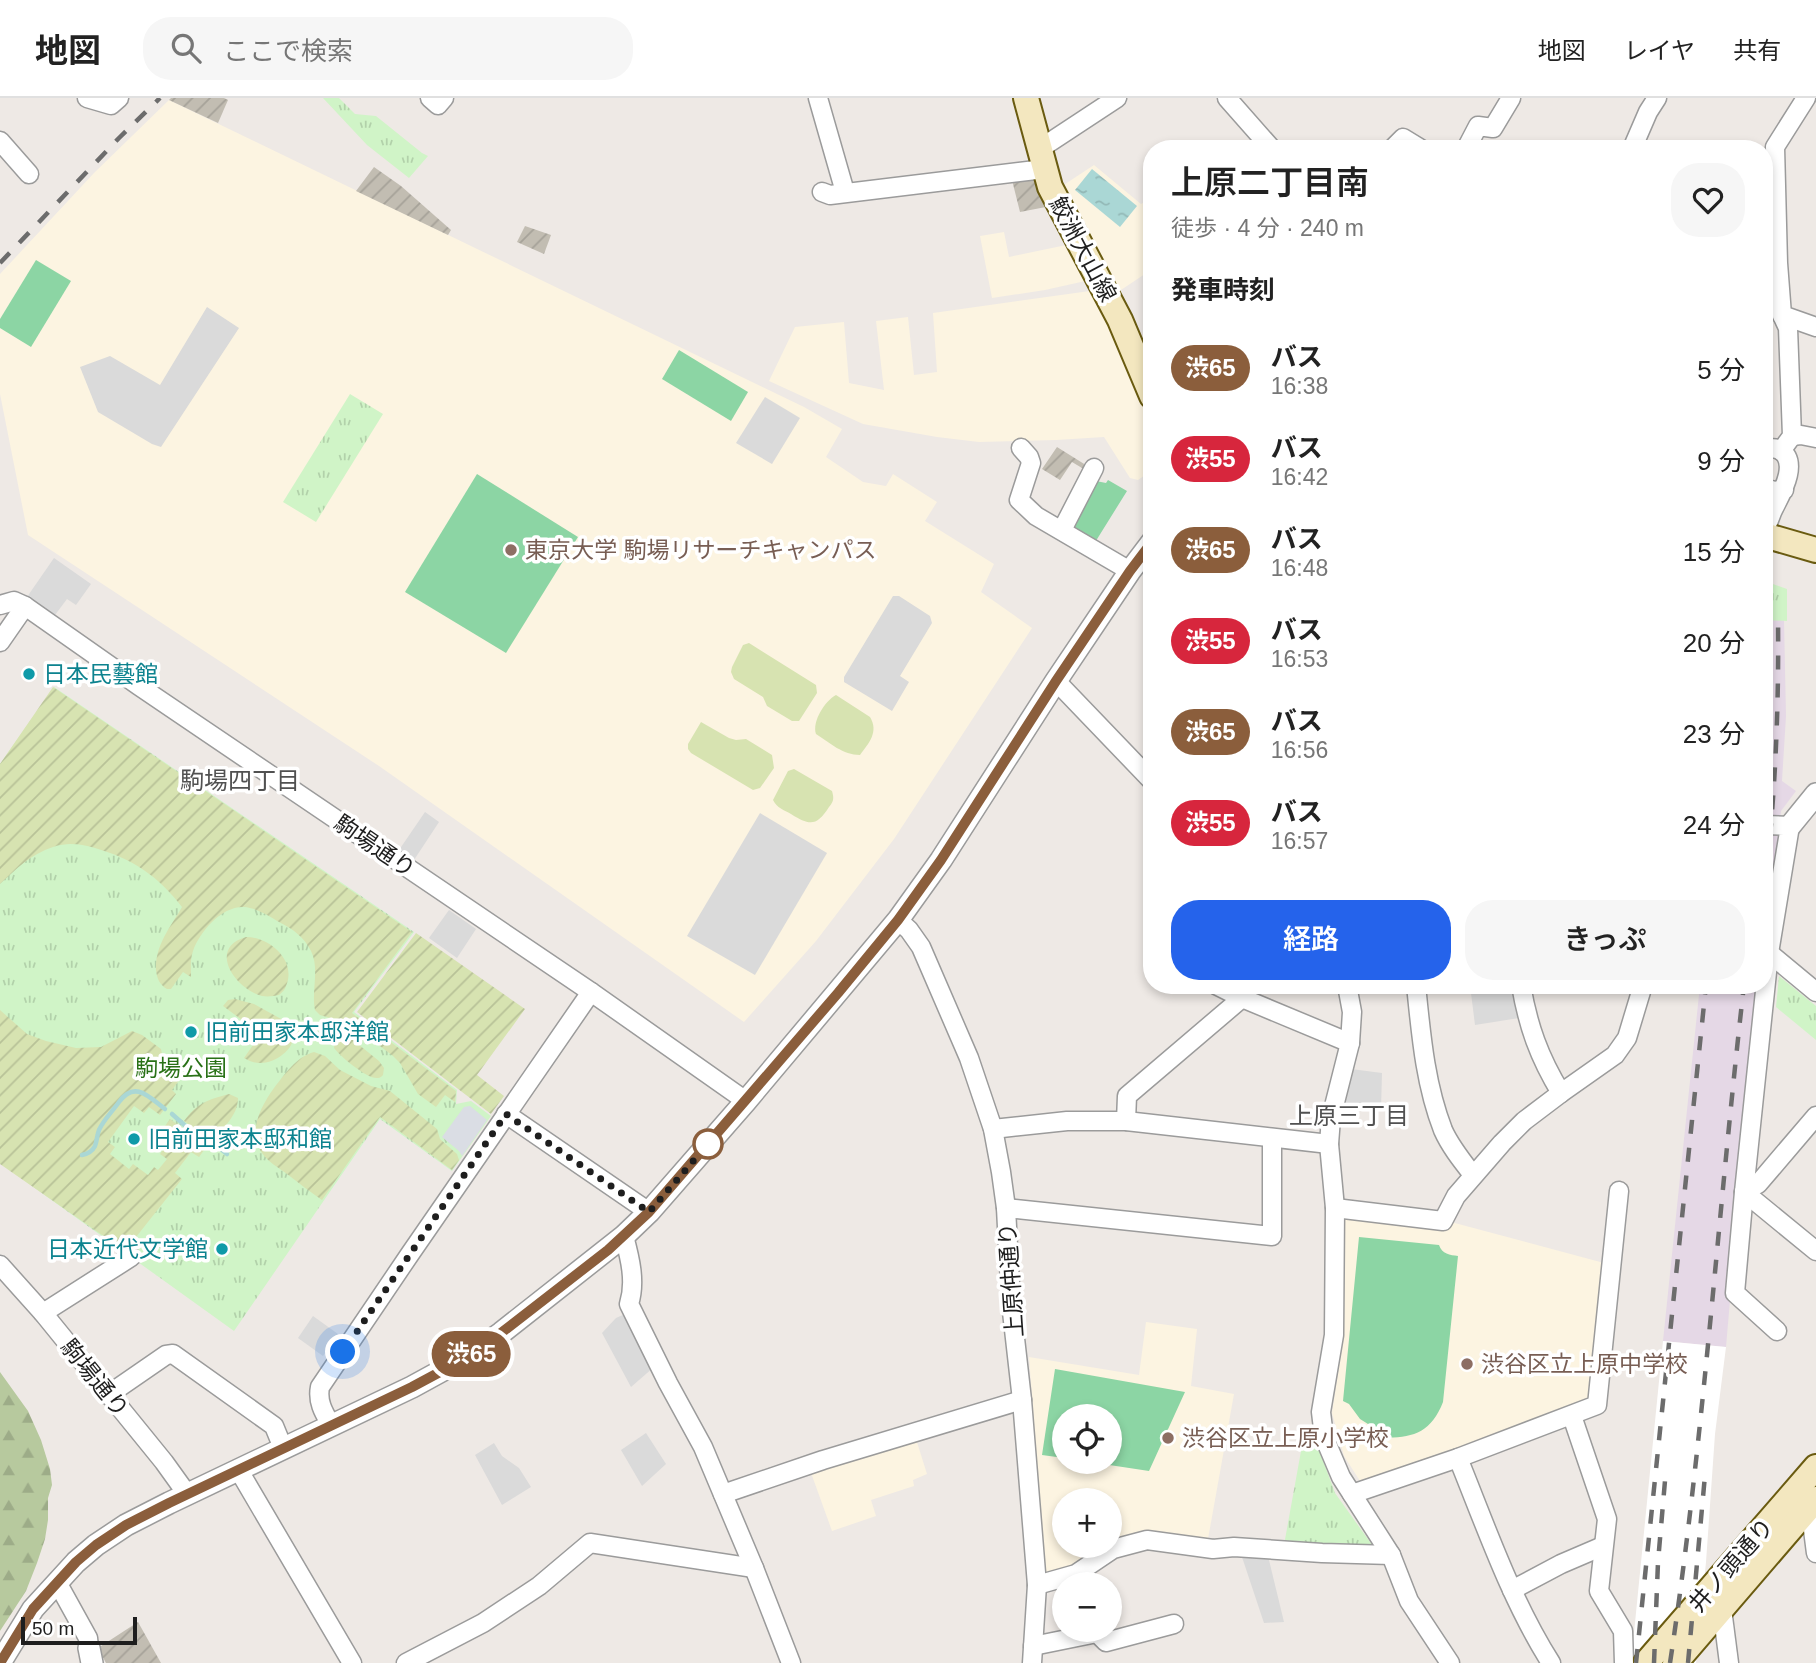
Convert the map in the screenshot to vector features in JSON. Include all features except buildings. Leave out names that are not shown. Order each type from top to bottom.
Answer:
[{"type":"main road","name":"鮫洲大山線","points":[[1026,98],[1050,187],[1120,320],[1143,375]]},
{"type":"main road","points":[[1773,538],[1816,550]]},
{"type":"main road","name":"井ノ頭通り","points":[[1646,1663],[1816,1467]]},
{"type":"main road","name":"井ノ頭通り","points":[[1675,1663],[1812,1503]]},
{"type":"street","points":[[87,98],[111,105],[120,98]]},
{"type":"street","points":[[430,98],[438,105],[444,98]]},
{"type":"street","points":[[818,98],[845,192]]},
{"type":"street","points":[[822,192],[830,195],[1041,160],[1117,98]]},
{"type":"street","points":[[1227,98],[1264,140]]},
{"type":"street","points":[[1471,140],[1478,126],[1493,128],[1511,98]]},
{"type":"street","points":[[1636,140],[1657,98]]},
{"type":"street","points":[[1792,436],[1788,328],[1782,315],[1778,263],[1775,147],[1805,98]]},
{"type":"street","points":[[0,141],[29,174]]},
{"type":"street","points":[[1782,315],[1816,327]]},
{"type":"street","points":[[1773,451],[1792,436],[1816,438]]},
{"type":"street","points":[[1021,448],[1031,463],[1019,500],[1036,516],[1130,571]]},
{"type":"street","points":[[1773,451],[1785,454],[1788,462],[1788,479],[1773,509]]},
{"type":"street","points":[[1062,530],[1094,468]]},
{"type":"street","points":[[1773,491],[1784,490]]},
{"type":"street","points":[[0,1663],[33,1609],[76,1562],[96,1545],[126,1525],[187,1494],[412,1387],[466,1358],[624,1236],[649,1212],[898,920],[941,860],[1056,681],[1143,554]]},
{"type":"street","points":[[0,605],[14,601],[25,606],[0,642]]},
{"type":"street","name":"駒場通り","points":[[25,606],[591,992],[746,1101]]},
{"type":"street","points":[[1056,681],[1143,772]]},
{"type":"street","points":[[1773,929],[1790,826],[1816,794]]},
{"type":"street","points":[[1773,825],[1790,826]]},
{"type":"street","name":"上原仲通り","points":[[898,920],[915,939],[929,964],[969,1058],[993,1129],[1006,1208],[1011,1303],[1037,1585],[1032,1655]]},
{"type":"street","points":[[1773,956],[1813,985]]},
{"type":"street","points":[[331,1425],[319,1403],[320,1387],[591,992]]},
{"type":"street","points":[[1234,994],[1350,1042]]},
{"type":"street","points":[[1349,994],[1352,1012],[1350,1042],[1331,1118],[1329,1144],[1335,1208],[1334,1335],[1321,1412],[1324,1437],[1341,1477],[1391,1555],[1409,1601],[1450,1663]]},
{"type":"street","points":[[1417,994],[1421,1035],[1436,1109],[1444,1131],[1473,1175]]},
{"type":"street","points":[[1523,994],[1538,1049],[1561,1093]]},
{"type":"street","points":[[1335,1208],[1443,1221],[1456,1196],[1473,1175],[1524,1121],[1615,1055],[1627,1038],[1640,994]]},
{"type":"street","points":[[1765,994],[1735,1293],[1777,1331]]},
{"type":"street","points":[[1126,1121],[1127,1096],[1242,998]]},
{"type":"street","points":[[506,1114],[649,1212]]},
{"type":"street","points":[[1744,1192],[1758,1184],[1816,1116]]},
{"type":"street","points":[[993,1129],[1067,1121],[1126,1121],[1329,1144]]},
{"type":"street","points":[[1006,1208],[1272,1236],[1272,1138]]},
{"type":"street","points":[[1352,1494],[1458,1458],[1597,1405],[1619,1191]]},
{"type":"street","points":[[1744,1192],[1816,1251]]},
{"type":"street","points":[[624,1236],[633,1290],[629,1304],[703,1447],[791,1663]]},
{"type":"street","points":[[43,1313],[131,1257]]},
{"type":"street","name":"駒場通り","points":[[0,1265],[43,1313],[187,1494]]},
{"type":"street","points":[[108,1395],[173,1354],[274,1426],[283,1448]]},
{"type":"street","points":[[723,1494],[823,1460],[1022,1400]]},
{"type":"street","points":[[1572,1416],[1607,1519],[1599,1591],[1623,1631],[1624,1663]]},
{"type":"street","points":[[1458,1458],[1512,1590],[1551,1663]]},
{"type":"street","points":[[238,1469],[352,1663]]},
{"type":"street","points":[[1812,1503],[1816,1553]]},
{"type":"street","points":[[1037,1585],[1076,1574],[1113,1549],[1147,1540],[1213,1549],[1234,1547],[1391,1555]]},
{"type":"street","points":[[406,1663],[482,1623],[538,1586],[590,1543],[754,1568]]},
{"type":"street","points":[[1512,1590],[1603,1546]]},
{"type":"street","points":[[57,1583],[88,1638],[91,1656]]},
{"type":"street","points":[[1722,1609],[1729,1663]]},
{"type":"street","points":[[1032,1655],[1097,1633],[1106,1642],[1174,1624]]},
{"type":"shaded area","name":"東京大学 駒場リサーチキャンパス","points":[[169,100],[804,407],[842,429],[826,457],[863,482],[886,486],[893,474],[937,502],[925,521],[994,564],[981,592],[1032,628],[894,839],[816,941],[744,1022],[379,766],[28,535],[0,394],[0,274],[94,173]]},
{"type":"shaded area","points":[[169,100],[228,100],[218,123]]},
{"type":"shaded area","points":[[1094,165],[1141,204],[1143,203],[1143,275],[1115,294],[1056,190]]},
{"type":"shaded area","points":[[374,167],[401,186],[451,230],[448,235],[356,191]]},
{"type":"shaded area","points":[[1038,176],[1051,206],[1020,212],[1012,180]]},
{"type":"shaded area","points":[[525,226],[551,235],[544,254],[517,242]]},
{"type":"shaded area","points":[[1004,232],[1009,257],[1071,244],[1090,280],[992,298],[980,236]]},
{"type":"shaded area","points":[[1097,290],[1143,391],[1143,477],[1138,480],[1130,478],[1104,437],[979,442],[937,437],[863,424],[769,381],[795,327],[844,322],[849,383],[884,390],[876,321],[908,317],[914,375],[937,372],[933,313]]},
{"type":"shaded area","points":[[207,307],[239,328],[161,447],[98,412],[80,367],[110,356],[160,385]]},
{"type":"shaded area","points":[[765,397],[800,418],[772,464],[736,443]]},
{"type":"shaded area","points":[[1057,447],[1089,467],[1087,471],[1072,462],[1060,480],[1042,469]]},
{"type":"shaded area","points":[[54,558],[91,584],[76,605],[67,599],[55,615],[27,597]]},
{"type":"shaded area","points":[[893,596],[899,596],[930,616],[932,623],[900,676],[909,682],[892,711],[844,682],[844,677]]},
{"type":"shaded area","points":[[1773,620],[1784,620],[1786,716],[1782,781],[1796,791],[1781,811],[1780,819],[1773,818]]},
{"type":"shaded area","points":[[425,812],[439,822],[412,863],[397,853]]},
{"type":"shaded area","points":[[760,813],[827,853],[755,975],[687,936]]},
{"type":"shaded area","points":[[1773,835],[1778,836],[1778,847],[1783,848],[1773,907]]},
{"type":"shaded area","points":[[449,910],[476,929],[457,958],[429,938]]},
{"type":"shaded area","points":[[1471,994],[1515,994],[1519,1018],[1475,1025]]},
{"type":"shaded area","points":[[1699,994],[1760,994],[1743,1148],[1726,1347],[1663,1341]]},
{"type":"shaded area","points":[[1351,1069],[1382,1073],[1381,1109],[1343,1105]]},
{"type":"shaded area","points":[[470,1106],[487,1120],[462,1156],[442,1137],[464,1107]]},
{"type":"shaded area","name":"渋谷区立上原中学校","points":[[1345,1215],[1449,1228],[1451,1222],[1604,1263],[1590,1396],[1584,1404],[1360,1481],[1344,1456],[1332,1413],[1344,1333],[1341,1286]]},
{"type":"shaded area","points":[[625,1314],[654,1367],[631,1387],[602,1333],[616,1318]]},
{"type":"shaded area","points":[[313,1316],[338,1334],[323,1356],[298,1338]]},
{"type":"shaded area","name":"渋谷区立上原小学校","points":[[1146,1322],[1197,1329],[1191,1386],[1234,1394],[1208,1539],[1142,1535],[1122,1541],[1122,1488],[1052,1488],[1052,1558],[1090,1558],[1081,1565],[1045,1576],[1029,1357],[1139,1375]]},
{"type":"shaded area","points":[[646,1433],[666,1464],[642,1486],[621,1450]]},
{"type":"shaded area","points":[[916,1439],[927,1474],[913,1480],[914,1486],[871,1500],[876,1516],[832,1531],[810,1470]]},
{"type":"shaded area","points":[[494,1443],[502,1456],[519,1468],[531,1487],[502,1505],[475,1455]]},
{"type":"shaded area","points":[[1241,1554],[1268,1556],[1284,1622],[1264,1623]]},
{"type":"shaded area","points":[[138,1622],[161,1663],[106,1663],[98,1648]]},
{"type":"green space","points":[[323,98],[339,98],[355,114],[376,116],[428,156],[409,178],[367,145]]},
{"type":"green space","points":[[36,260],[71,281],[31,347],[0,328],[0,319]]},
{"type":"green space","points":[[679,350],[748,392],[731,421],[662,379]]},
{"type":"green space","points":[[350,394],[383,414],[316,522],[283,502]]},
{"type":"green space","points":[[477,474],[578,537],[506,653],[405,592]]},
{"type":"green space","points":[[1108,480],[1127,491],[1094,544],[1070,530],[1096,481],[1106,483]]},
{"type":"green space","points":[[1773,584],[1787,589],[1787,621],[1773,620]]},
{"type":"green space","points":[[749,643],[816,685],[817,693],[799,721],[792,721],[767,706],[763,697],[734,679],[732,667],[743,645]]},
{"type":"green space","points":[[53,687],[412,932],[352,1013],[456,1091],[455,1102],[445,1095],[436,1107],[418,1094],[393,1056],[346,1020],[320,1015],[315,1010],[315,965],[311,951],[298,934],[263,913],[244,907],[220,915],[206,928],[196,943],[191,958],[191,977],[183,972],[171,989],[167,989],[158,979],[156,961],[164,937],[182,907],[164,886],[133,863],[95,848],[64,844],[31,858],[0,884],[0,764]]},
{"type":"green space","name":"駒場公園","points":[[54,687],[414,932],[354,1012],[457,1090],[456,1104],[471,1101],[491,1116],[452,1171],[380,1119],[234,1331],[0,1163],[0,764]]},
{"type":"green space","points":[[836,695],[870,717],[873,722],[872,737],[860,755],[842,751],[816,734],[820,712]]},
{"type":"green space","points":[[701,722],[729,738],[746,739],[772,755],[774,768],[760,788],[753,790],[691,753],[688,744]]},
{"type":"green space","points":[[794,769],[832,791],[832,803],[817,821],[803,821],[773,800],[788,771]]},
{"type":"green space","points":[[416,933],[525,1009],[477,1075],[504,1096],[491,1114],[357,1012]]},
{"type":"green space","points":[[246,937],[264,941],[285,960],[288,977],[285,989],[279,995],[264,996],[252,992],[229,968],[228,950],[234,942]]},
{"type":"green space","points":[[1779,976],[1816,1006],[1816,1040],[1776,1007]]},
{"type":"green space","points":[[228,1000],[254,1004],[292,1025],[294,1032],[291,1045],[281,1056],[260,1063],[244,1058],[253,1045],[235,1030],[242,1020],[223,1006]]},
{"type":"green space","points":[[0,1010],[27,1034],[76,1048],[101,1047],[132,1031],[142,1035],[161,1049],[162,1054],[180,1065],[177,1070],[183,1075],[172,1090],[176,1094],[160,1115],[149,1107],[144,1113],[134,1106],[108,1142],[115,1147],[110,1154],[129,1169],[133,1164],[148,1175],[154,1167],[158,1170],[167,1159],[160,1154],[177,1136],[165,1126],[170,1119],[207,1146],[199,1157],[191,1152],[175,1173],[182,1179],[125,1251],[0,1164]]},
{"type":"green space","points":[[342,1038],[353,1040],[379,1061],[384,1068],[383,1075],[373,1078],[354,1067],[334,1048],[335,1041]]},
{"type":"green space","points":[[314,1052],[325,1056],[340,1070],[371,1086],[390,1091],[437,1129],[440,1139],[457,1154],[459,1160],[452,1170],[380,1117],[322,1200],[270,1162],[262,1153],[256,1137],[261,1111],[274,1088],[291,1067]]},
{"type":"green space","points":[[229,1094],[238,1098],[235,1111],[212,1141],[184,1121],[193,1110],[204,1103]]},
{"type":"green space","points":[[1359,1237],[1439,1245],[1444,1252],[1458,1256],[1443,1402],[1432,1422],[1408,1436],[1375,1437],[1376,1429],[1360,1419],[1349,1404],[1343,1401]]},
{"type":"green space","points":[[1055,1369],[1185,1392],[1149,1471],[1122,1467],[1122,1404],[1052,1404],[1052,1456],[1042,1455]]},
{"type":"green space","points":[[0,1372],[28,1411],[41,1440],[52,1485],[48,1498],[45,1539],[37,1563],[26,1591],[0,1631]]},
{"type":"green space","points":[[1303,1440],[1317,1444],[1335,1493],[1375,1549],[1284,1545]]},
{"type":"water","points":[[1092,169],[1137,206],[1120,227],[1075,190]]},
{"type":"pier","points":[[1663,1341],[1726,1347],[1715,1434],[1696,1663],[1631,1663]]},
{"type":"waterway","points":[[82,1155],[94,1148],[103,1122],[125,1095],[136,1091],[142,1093],[165,1109]]},
{"type":"waterway","points":[[172,1114],[190,1130],[227,1154]]},
{"type":"railway","points":[[0,263],[160,98]]},
{"type":"railway","points":[[1773,797],[1778,620]]},
{"type":"railway","points":[[1636,1663],[1705,994]]},
{"type":"railway","points":[[1670,1663],[1692,1494],[1743,994]]},
{"type":"railway","points":[[1654,1663],[1658,1562],[1666,1469]]},
{"type":"railway","points":[[1688,1663],[1705,1475]]},
{"type":"bus line","name":"渋65","points":[[0,1663],[33,1609],[76,1562],[96,1545],[126,1525],[169,1503],[412,1387],[466,1358],[608,1250],[649,1212],[898,920],[941,860],[1056,681],[1143,554]]},
{"type":"place","name":"東京大学 駒場リサーチキャンパス","points":[[511,550]]},
{"type":"place","name":"日本民藝館","points":[[29,674]]},
{"type":"place","name":"旧前田家本邸洋館","points":[[191,1032]]},
{"type":"place","name":"旧前田家本邸和館","points":[[134,1139]]},
{"type":"place","name":"日本近代文学館","points":[[222,1249]]},
{"type":"place","name":"渋谷区立上原中学校","points":[[1467,1364]]},
{"type":"place","name":"渋谷区立上原小学校","points":[[1168,1438]]},
{"type":"district","name":"駒場四丁目","points":[[240,780]]},
{"type":"district","name":"上原三丁目","points":[[1349,1115]]},
{"type":"route","points":[[343,1352],[506,1114],[649,1212],[708,1144]]}]
